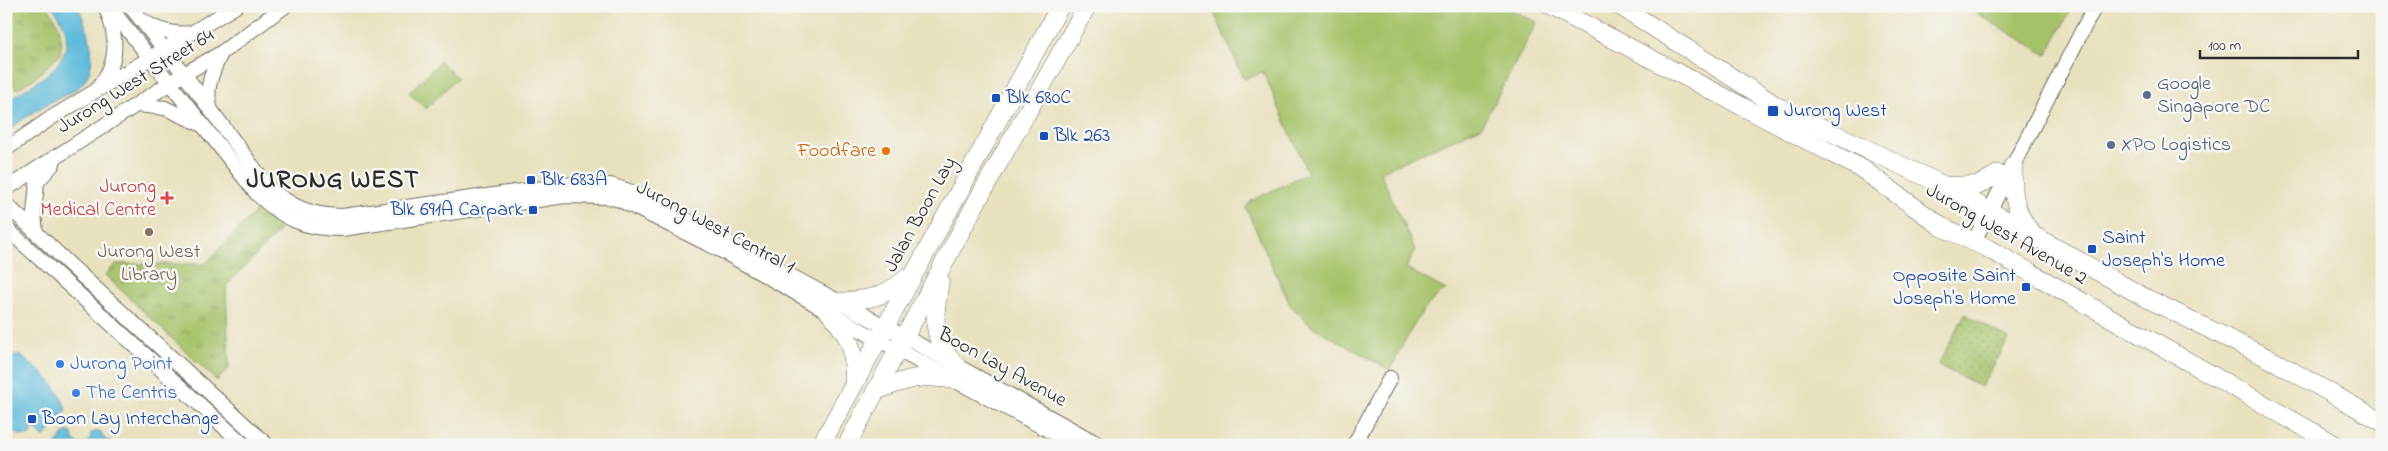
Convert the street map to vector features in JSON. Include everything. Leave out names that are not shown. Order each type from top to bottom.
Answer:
[{"type":"main road","name":"Jalan Boon Lay","points":[[820,445],[854,386],[913,273],[1060,6]]},
{"type":"main road","points":[[847,445],[975,205],[1086,6]]},
{"type":"main road","name":"Jurong West Avenue 2","points":[[1550,6],[1862,169],[1942,227],[1968,241],[1987,248],[2336,445]]},
{"type":"main road","name":"Jurong West Avenue 2","points":[[1620,6],[1780,108],[1945,186],[2142,296],[2274,361],[2381,421]]},
{"type":"main road","points":[[1945,186],[1972,187],[1984,183],[2006,170],[2012,186],[2015,204],[2030,232]]},
{"type":"main road","points":[[875,391],[909,378],[957,373],[945,355],[936,328],[935,310],[941,271]]},
{"type":"main road","points":[[854,386],[852,345],[833,307],[878,297],[892,291],[913,273]]},
{"type":"street","name":"Jurong West Central 1","points":[[108,6],[257,194],[277,212],[303,225],[322,229],[342,229],[564,196],[608,198],[631,204],[881,333]]},
{"type":"street","points":[[93,94],[110,72],[116,54],[108,6]]},
{"type":"street","name":"Jurong West Street 64","points":[[6,149],[50,118],[196,32],[236,6]]},
{"type":"street","name":"Jurong West Street 64","points":[[6,189],[184,74],[220,53],[285,6]]},
{"type":"street","points":[[1968,241],[2095,6]]},
{"type":"street","name":"Jurong West Central 1","points":[[134,11],[166,49],[268,187],[286,201],[306,211],[322,216],[342,216],[572,184],[610,185],[638,194],[671,211],[833,307]]},
{"type":"street","points":[[134,11],[147,23],[168,32],[180,34],[196,32]]},
{"type":"street","points":[[213,115],[208,99],[210,82],[220,53]]},
{"type":"street","points":[[138,105],[166,108],[203,126]]},
{"type":"street","points":[[36,232],[34,214],[37,182],[61,153]]},
{"type":"street","points":[[6,204],[267,445]]},
{"type":"street","points":[[6,228],[244,445]]},
{"type":"street","points":[[6,236],[20,242]]},
{"type":"street","name":"Boon Lay Avenue","points":[[881,333],[1100,445]]},
{"type":"street","name":"Boon Lay Avenue","points":[[957,373],[1076,445]]},
{"type":"street","points":[[1354,445],[1390,378]]},
{"type":"green space","points":[[6,6],[47,6],[58,23],[61,35],[60,55],[35,78],[17,89],[6,76]]},
{"type":"green space","points":[[1211,6],[1502,6],[1537,22],[1481,127],[1380,172],[1415,250],[1406,268],[1446,290],[1437,296],[1421,315],[1390,370],[1311,326],[1290,305],[1246,208],[1251,201],[1308,173],[1263,72],[1244,79]]},
{"type":"green space","points":[[1973,6],[2072,7],[2047,55],[1971,10]]},
{"type":"green space","points":[[440,61],[457,78],[426,109],[409,93]]},
{"type":"green space","points":[[260,207],[282,228],[226,286],[229,368],[217,381],[105,275],[116,264],[205,264]]},
{"type":"green space","points":[[1965,314],[2009,339],[1981,387],[1938,365]]},
{"type":"water","points":[[52,6],[77,6],[80,11],[90,41],[91,62],[89,72],[76,89],[40,108],[6,132],[6,101],[47,74],[58,64],[64,52],[66,39],[63,24]]},
{"type":"water","points":[[19,355],[41,372],[53,385],[66,410],[44,438],[33,427],[31,435],[24,436],[6,426],[6,358]]},
{"type":"water","points":[[67,431],[72,433],[73,441],[82,444],[90,441],[91,433],[100,431],[105,440],[111,441],[114,445],[55,445]]},
{"type":"place","name":"Google Singapore DC","points":[[2147,95]]},
{"type":"place","name":"Blk 680C","points":[[996,98]]},
{"type":"place","name":"Jurong West","points":[[1773,111]]},
{"type":"place","name":"Blk 263","points":[[1044,136]]},
{"type":"place","name":"XPO Logistics","points":[[2111,145]]},
{"type":"place","name":"Foodfare","points":[[886,151]]},
{"type":"place","name":"Blk 683A","points":[[531,180]]},
{"type":"place","name":"Jurong Medical Centre","points":[[167,198]]},
{"type":"place","name":"Blk 691A Carpark","points":[[533,210]]},
{"type":"place","name":"Jurong West Library","points":[[149,232]]},
{"type":"place","name":"Saint Joseph's Home","points":[[2092,249]]},
{"type":"place","name":"Opposite Saint Joseph's Home","points":[[2026,287]]},
{"type":"place","name":"Jurong Point","points":[[60,364]]},
{"type":"place","name":"The Centris","points":[[76,393]]},
{"type":"place","name":"Boon Lay Interchange","points":[[32,419]]},
{"type":"district","name":"JURONG WEST","points":[[333,181]]}]
